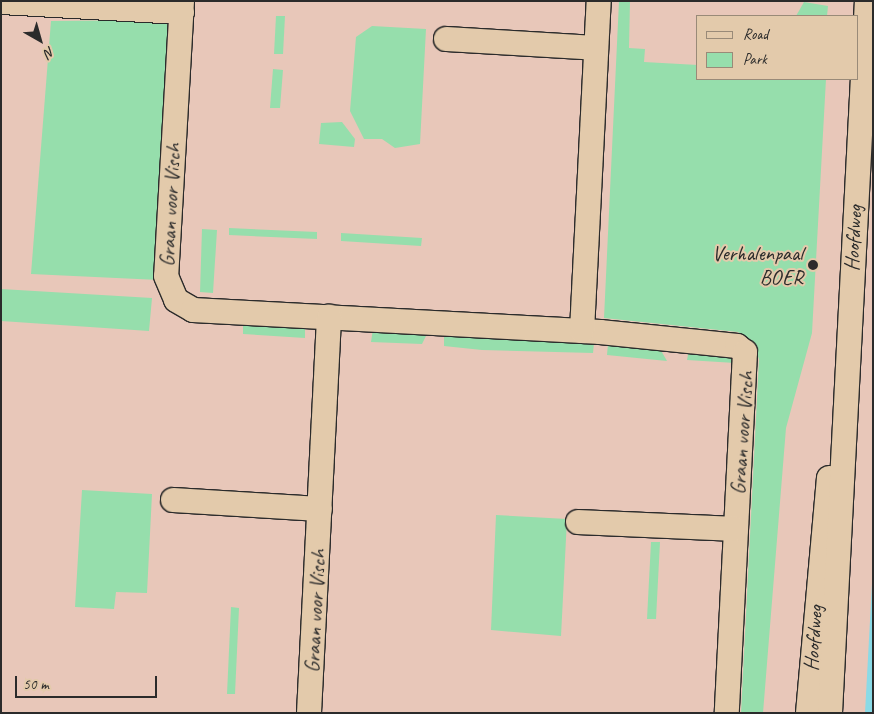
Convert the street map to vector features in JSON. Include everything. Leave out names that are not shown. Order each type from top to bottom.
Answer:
[{"type":"street","points":[[582,331],[599,1]]},
{"type":"street","name":"Hoofdweg","points":[[830,713],[844,480],[843,415],[866,1]]},
{"type":"street","name":"Graan voor Visch","points":[[1,2],[182,7],[167,285],[176,300],[193,310],[582,331],[683,339],[736,346],[745,352],[727,713]]},
{"type":"street","points":[[446,39],[596,48]]},
{"type":"street","name":"Graan voor Visch","points":[[309,713],[329,317]]},
{"type":"street","name":"Hoofdweg","points":[[808,713],[829,480],[843,415]]},
{"type":"street","points":[[173,500],[320,509]]},
{"type":"street","points":[[578,522],[736,529]]},
{"type":"green space","points":[[619,1],[630,1],[629,48],[645,49],[644,62],[696,65],[696,80],[826,80],[812,333],[786,428],[763,713],[741,713],[759,359],[755,349],[738,332],[604,318]]},
{"type":"green space","points":[[804,2],[828,6],[827,15],[797,15]]},
{"type":"green space","points":[[276,16],[285,16],[283,54],[274,54]]},
{"type":"green space","points":[[163,20],[172,30],[159,280],[31,274],[51,21]]},
{"type":"green space","points":[[372,26],[426,29],[420,144],[395,148],[382,139],[364,139],[350,111],[356,37]]},
{"type":"green space","points":[[273,69],[283,70],[280,108],[270,108]]},
{"type":"green space","points":[[342,122],[355,139],[354,147],[319,144],[321,123]]},
{"type":"green space","points":[[229,228],[317,232],[317,239],[229,235]]},
{"type":"green space","points":[[202,229],[217,230],[213,293],[200,292]]},
{"type":"green space","points":[[341,233],[422,238],[421,246],[341,241]]},
{"type":"green space","points":[[1,289],[152,298],[149,331],[1,321]]},
{"type":"green space","points":[[243,323],[305,325],[305,338],[243,334]]},
{"type":"green space","points":[[373,329],[429,330],[422,344],[371,342]]},
{"type":"green space","points":[[444,335],[594,343],[593,353],[482,350],[444,346]]},
{"type":"green space","points":[[608,344],[659,347],[667,361],[607,355]]},
{"type":"green space","points":[[689,349],[731,353],[735,363],[687,360]]},
{"type":"green space","points":[[82,490],[152,494],[147,593],[116,592],[114,609],[75,607]]},
{"type":"green space","points":[[496,515],[567,519],[561,636],[491,630]]},
{"type":"green space","points":[[651,542],[660,542],[656,619],[647,619]]},
{"type":"green space","points":[[231,607],[239,608],[235,694],[227,694]]},
{"type":"water","points":[[873,565],[873,713],[865,713]]},
{"type":"place","name":"Verhalenpaal BOER","points":[[813,265]]}]
